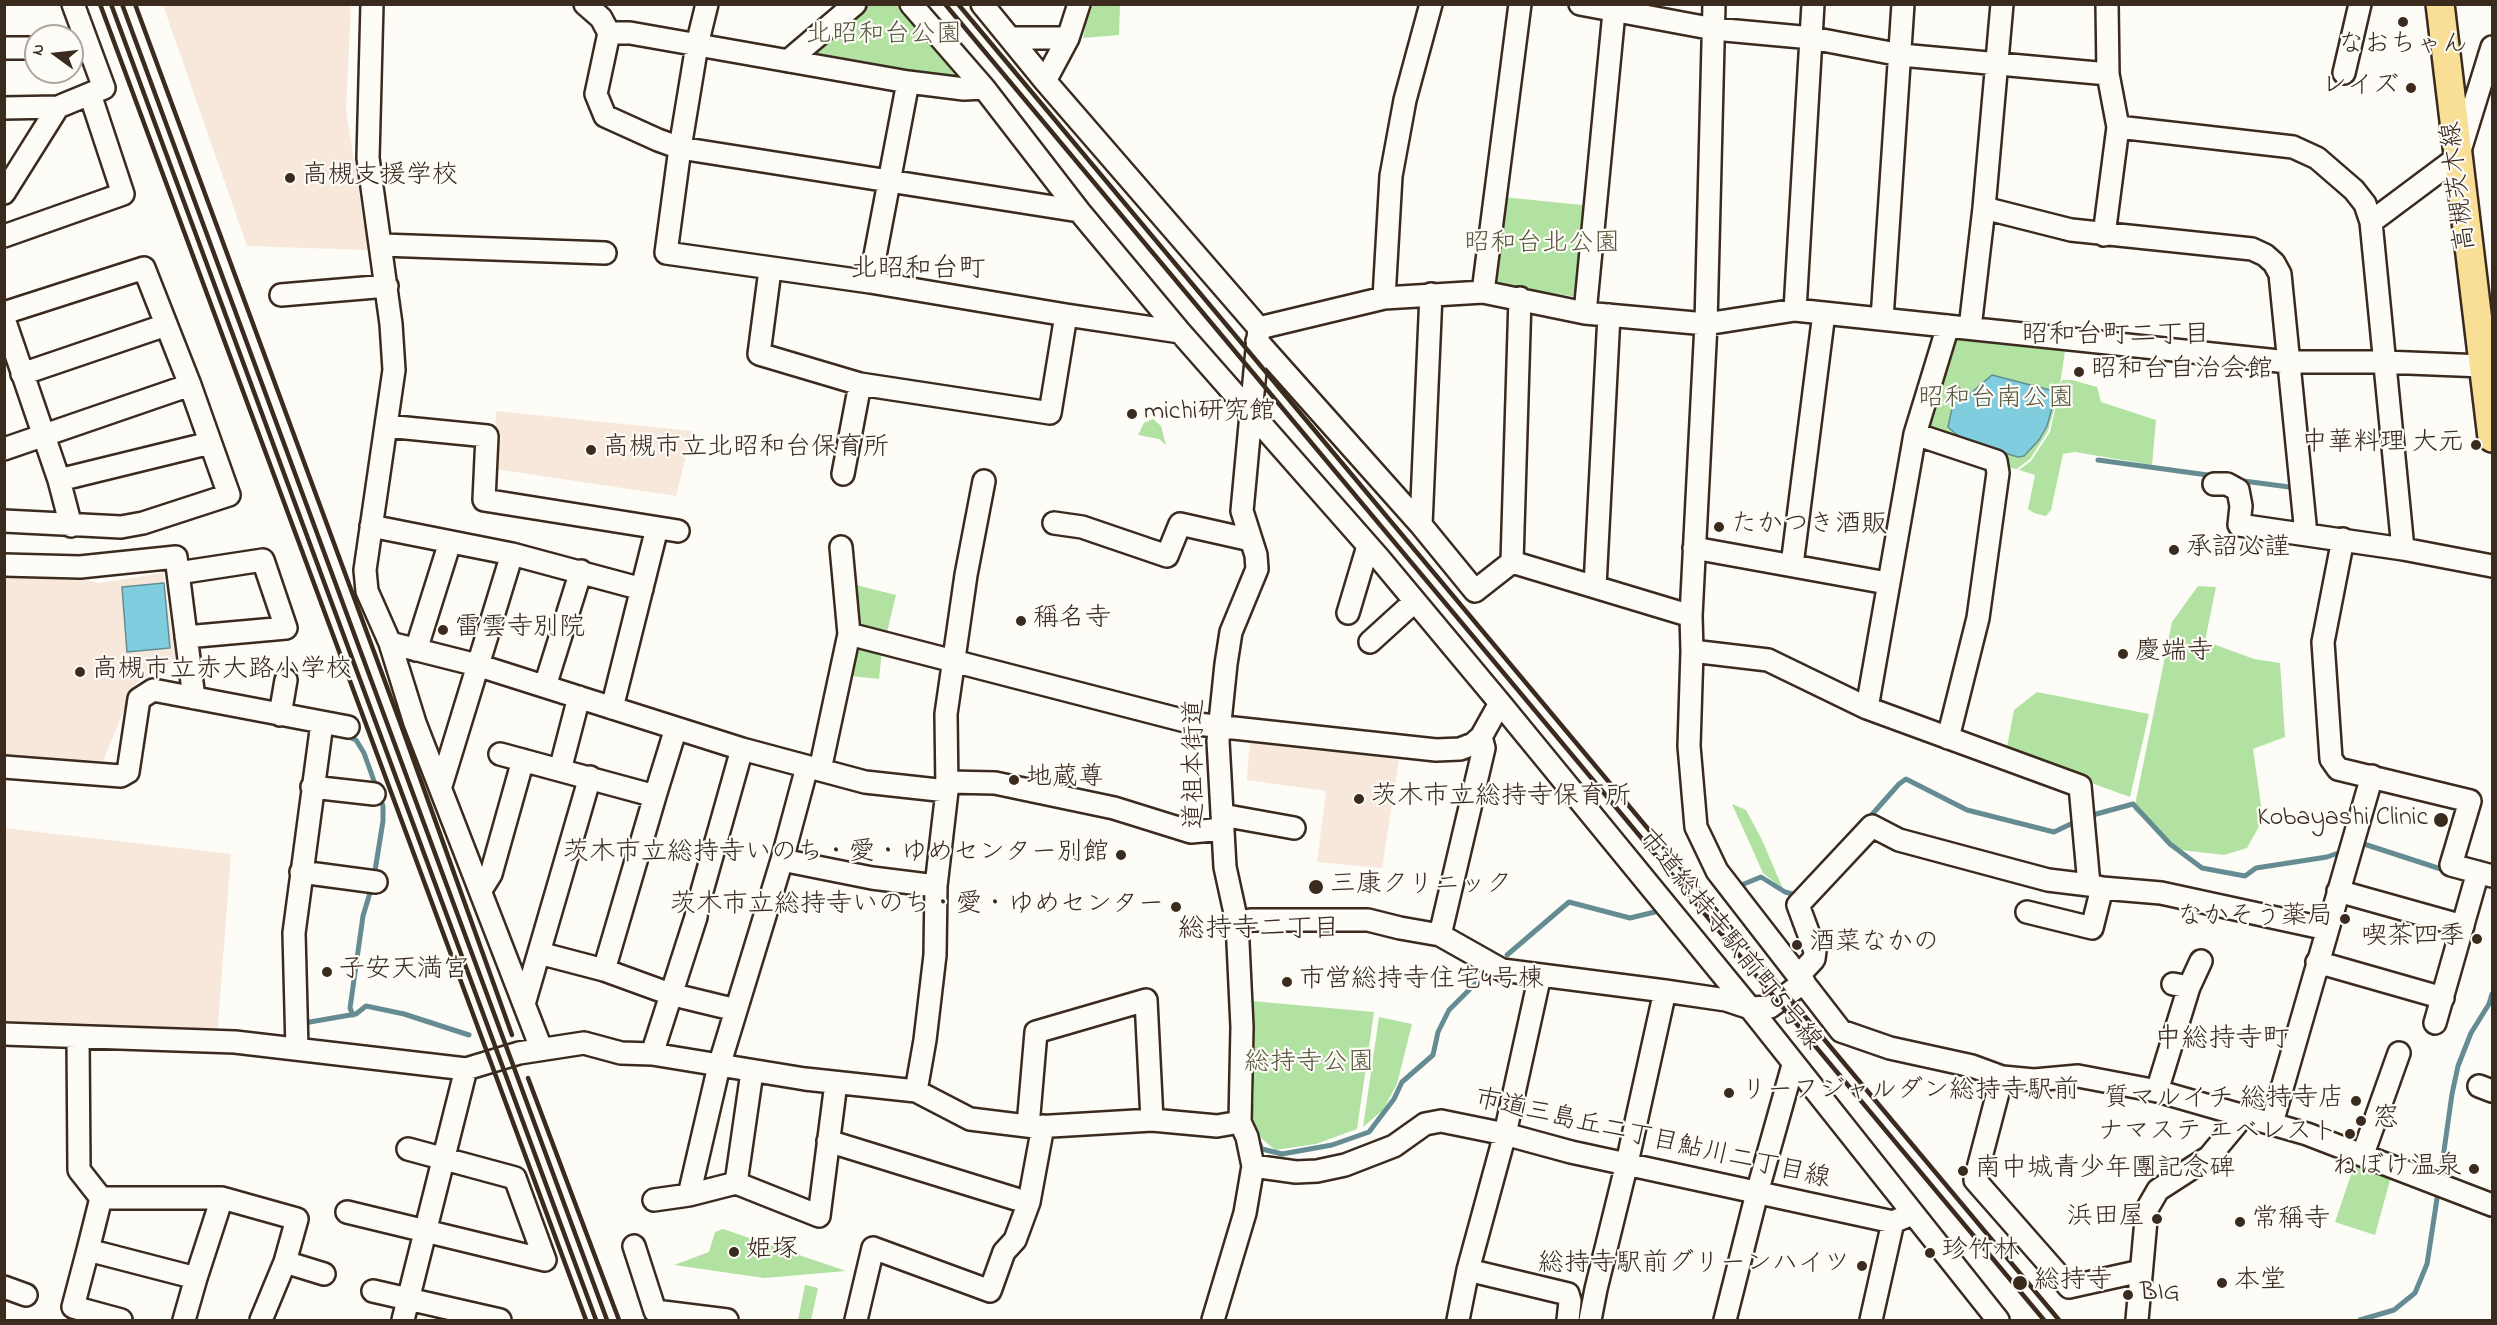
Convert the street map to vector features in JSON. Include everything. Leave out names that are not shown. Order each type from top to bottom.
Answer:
[{"type":"main road","name":"高槻茨木線","points":[[2440,4],[2493,438]]},
{"type":"street","points":[[73,4],[77,24]]},
{"type":"street","points":[[372,4],[368,158],[387,286],[394,370],[365,570],[367,591],[390,643],[415,723],[541,1048]]},
{"type":"street","points":[[585,4],[602,18],[609,33],[596,94],[605,116],[658,140],[680,148],[1079,211]]},
{"type":"street","points":[[707,4],[697,45],[680,148],[666,253],[770,270],[870,282],[1180,332]]},
{"type":"street","points":[[789,61],[855,4]]},
{"type":"street","name":"市道総持寺駅前町5号線","points":[[911,4],[984,88],[1079,211],[1180,332],[1368,546],[1750,1008],[1903,1218]]},
{"type":"street","points":[[982,4],[1475,591],[1512,562]]},
{"type":"street","points":[[1045,81],[1068,38],[1079,4]]},
{"type":"street","points":[[1384,298],[1391,176],[1405,100],[1431,4]]},
{"type":"street","points":[[1483,292],[1520,4]]},
{"type":"street","points":[[1580,4],[1714,29],[1812,38],[1901,55],[2108,74]]},
{"type":"street","points":[[1714,4],[1706,324],[1691,616],[1689,746],[1696,827],[1717,871],[1841,1030],[1890,1048],[1972,1066],[2002,1077],[2034,1080],[2078,1076],[2157,1091],[2272,1123],[2363,1154],[2446,1189],[2493,1205]]},
{"type":"street","points":[[1795,310],[1813,4]]},
{"type":"street","points":[[1882,319],[1904,4]]},
{"type":"street","points":[[1970,328],[1984,208],[2002,4]]},
{"type":"street","points":[[2104,235],[2118,127],[2108,74],[2107,4]]},
{"type":"street","points":[[2344,73],[2360,4]]},
{"type":"street","points":[[1585,313],[1614,12]]},
{"type":"street","points":[[609,33],[630,33],[908,82],[964,89],[984,88]]},
{"type":"street","points":[[1010,38],[1068,38]]},
{"type":"street","points":[[2371,222],[2458,157],[2493,47]]},
{"type":"street","points":[[4,48],[24,48]]},
{"type":"street","points":[[4,108],[58,107],[104,88],[84,53]]},
{"type":"street","points":[[870,282],[908,82]]},
{"type":"street","points":[[4,236],[123,194],[90,94]]},
{"type":"street","points":[[4,193],[11,169],[58,107]]},
{"type":"street","points":[[2118,127],[2293,147],[2307,152],[2354,190],[2365,204],[2371,222],[2403,549]]},
{"type":"street","points":[[1984,208],[2072,230],[2104,235],[2252,249],[2265,255],[2274,263],[2280,274],[2306,534]]},
{"type":"street","points":[[382,246],[605,254]]},
{"type":"street","points":[[4,313],[144,268],[190,385],[229,495],[143,523],[121,527],[71,526],[4,520]]},
{"type":"street","points":[[770,270],[759,354],[860,384],[1050,413],[1066,315]]},
{"type":"street","points":[[281,295],[387,286]]},
{"type":"street","points":[[1258,334],[1384,298],[1483,292],[1585,313],[1706,324],[1795,310],[2288,362],[2384,362],[2483,366]]},
{"type":"street","points":[[1421,525],[1431,294]]},
{"type":"street","points":[[1512,562],[1520,298]]},
{"type":"street","points":[[1792,566],[1824,313]]},
{"type":"street","points":[[1595,586],[1609,315]]},
{"type":"street","points":[[4,319],[59,480],[71,526]]},
{"type":"street","points":[[22,374],[166,325]]},
{"type":"street","points":[[1867,708],[1887,583],[1915,434],[1948,326]]},
{"type":"street","name":"道祖本街道","points":[[1240,1122],[1242,1027],[1237,922],[1225,867],[1218,741],[1226,664],[1232,632],[1257,570],[1242,511],[1258,334]]},
{"type":"street","points":[[843,474],[860,384]]},
{"type":"street","points":[[4,449],[190,385]]},
{"type":"street","points":[[386,426],[487,436],[484,500],[668,530],[642,589],[612,708]]},
{"type":"street","points":[[1915,434],[1996,461],[1998,473],[1978,618],[1948,738]]},
{"type":"street","points":[[59,480],[210,443]]},
{"type":"street","points":[[916,1091],[935,955],[936,886],[948,786],[946,714],[966,575],[984,481]]},
{"type":"street","points":[[2214,484],[2227,484],[2238,490],[2241,506],[2239,525],[2343,539],[2493,566]]},
{"type":"street","points":[[1053,523],[1082,527],[1167,556],[1180,524],[1251,540]]},
{"type":"street","points":[[371,526],[512,554],[642,589]]},
{"type":"street","points":[[2343,539],[2323,642],[2331,759],[2338,769],[2470,801],[2451,865],[2485,874],[2463,926],[2435,1023]]},
{"type":"street","points":[[416,650],[450,542]]},
{"type":"street","points":[[1348,613],[1368,546]]},
{"type":"street","points":[[689,1195],[719,1066],[782,860],[814,768],[849,634],[841,547]]},
{"type":"street","points":[[1694,548],[1887,583]]},
{"type":"street","points":[[441,786],[512,554]]},
{"type":"street","points":[[4,566],[80,567],[176,556],[194,698]]},
{"type":"street","points":[[178,573],[263,560],[286,628],[186,638]]},
{"type":"street","points":[[1512,562],[1691,616]]},
{"type":"street","points":[[545,687],[581,571]]},
{"type":"street","points":[[1370,642],[1414,602]]},
{"type":"street","points":[[849,634],[1197,724],[1436,750],[1460,749],[1473,744],[1481,737],[1500,703]]},
{"type":"street","points":[[390,643],[477,665],[742,749],[865,782],[948,786],[995,783],[1114,808],[1191,832],[1222,822],[1294,828]]},
{"type":"street","points":[[1692,651],[1768,660],[1867,708],[2080,786],[2096,887],[2092,928],[2027,912]]},
{"type":"street","points":[[280,715],[286,680]]},
{"type":"street","points":[[4,767],[121,777],[128,772],[139,699],[153,690],[348,727]]},
{"type":"street","points":[[560,770],[579,697]]},
{"type":"street","points":[[297,1049],[294,933],[322,723]]},
{"type":"street","points":[[604,970],[676,728]]},
{"type":"street","points":[[1440,935],[1484,748],[1481,737]]},
{"type":"street","points":[[652,1054],[696,917],[742,749]]},
{"type":"street","points":[[500,754],[655,796]]},
{"type":"street","points":[[481,890],[490,874],[523,760]]},
{"type":"street","points":[[2272,1123],[2316,962],[2372,776]]},
{"type":"street","points":[[524,1004],[590,777]]},
{"type":"street","points":[[312,787],[374,794]]},
{"type":"street","points":[[1237,922],[1368,920],[1440,935],[1502,970],[1665,990],[1725,1000],[1750,1008],[1770,1007],[1801,979],[1814,959],[1815,951],[1798,905],[1872,826],[1899,840],[2048,880],[2096,887],[2161,892],[2327,929]]},
{"type":"street","points":[[782,860],[872,878],[936,886]]},
{"type":"street","points":[[301,872],[376,882]]},
{"type":"street","points":[[2338,891],[2463,926]]},
{"type":"street","points":[[539,953],[604,970],[670,994],[736,1010]]},
{"type":"street","points":[[2157,1091],[2181,986],[2201,961]]},
{"type":"street","points":[[2316,962],[2443,998]]},
{"type":"street","points":[[1458,1320],[1468,1270],[1505,1134],[1540,975]]},
{"type":"street","points":[[1590,1320],[1665,990]]},
{"type":"street","points":[[856,1320],[873,1248],[990,1291],[1004,1252],[1015,1240],[1029,1202],[1035,1126],[1036,1032],[1146,1000],[1152,1120]]},
{"type":"street","points":[[4,1034],[235,1042],[466,1069],[541,1048],[584,1043],[621,1053],[652,1054],[836,1083],[916,1091],[970,1119],[1035,1126],[1152,1120],[1217,1126],[1240,1122],[1247,1137],[1253,1166],[1245,1213],[1213,1320]]},
{"type":"street","points":[[78,1037],[79,1170],[101,1198]]},
{"type":"street","points":[[2363,1154],[2399,1053]]},
{"type":"street","points":[[1725,1320],[1757,1193],[1793,1065]]},
{"type":"street","points":[[403,1320],[466,1069]]},
{"type":"street","points":[[736,1183],[752,1071]]},
{"type":"street","points":[[2002,1077],[1975,1180],[2069,1287],[2141,1271]]},
{"type":"street","points":[[654,1200],[689,1195],[736,1183],[819,1216],[836,1083]]},
{"type":"street","points":[[2137,1320],[2147,1209],[2158,1190],[2209,1157],[2244,1115]]},
{"type":"street","name":"市道三島丘二丁目鮎川二丁目線","points":[[1253,1166],[1296,1172],[1317,1171],[1345,1165],[1394,1146],[1425,1124],[1441,1121],[1757,1193],[1903,1218]]},
{"type":"street","points":[[828,1142],[1016,1199]]},
{"type":"street","points":[[347,1212],[545,1260],[515,1178],[408,1149]]},
{"type":"street","points":[[101,1198],[222,1198],[297,1219],[285,1262],[261,1320]]},
{"type":"street","points":[[101,1198],[73,1307],[121,1320]]},
{"type":"street","points":[[184,1320],[222,1198]]},
{"type":"street","points":[[1871,1320],[1903,1218],[1998,1320]]},
{"type":"street","points":[[634,1246],[654,1311],[727,1320]]},
{"type":"street","points":[[88,1250],[196,1278]]},
{"type":"street","points":[[285,1262],[324,1274]]},
{"type":"street","points":[[1468,1270],[1568,1293],[1570,1301],[1568,1320]]},
{"type":"street","points":[[4,1287],[26,1295]]},
{"type":"street","points":[[373,1291],[468,1317],[500,1320]]},
{"type":"shaded area","name":"高槻支援学校","points":[[163,5],[351,5],[346,110],[368,250],[247,246]]},
{"type":"shaded area","name":"高槻市立北昭和台保育所","points":[[496,411],[692,431],[676,496],[495,469]]},
{"type":"shaded area","name":"高槻市立赤大路小学校","points":[[5,562],[99,583],[163,573],[176,661],[135,684],[103,761],[5,758]]},
{"type":"shaded area","name":"茨木市立総持寺保育所","points":[[1250,739],[1399,760],[1382,868],[1317,862],[1326,791],[1247,780]]},
{"type":"shaded area","points":[[4,828],[231,854],[217,1037],[5,1021]]},
{"type":"green space","name":"北昭和台公園","points":[[865,5],[901,5],[961,75],[958,84],[815,59],[811,53]]},
{"type":"green space","points":[[1090,5],[1120,5],[1119,35],[1083,38]]},
{"type":"green space","name":"昭和台北公園","points":[[1503,197],[1592,206],[1578,297],[1495,285],[1490,279]]},
{"type":"green space","name":"昭和台南公園","points":[[1960,340],[2065,351],[2060,384],[2062,380],[2072,380],[2097,387],[2101,402],[2156,420],[2152,465],[2075,452],[2063,454],[2051,510],[2046,516],[2034,513],[2028,509],[2035,475],[2019,470],[2031,461],[2050,432],[2060,388],[2048,431],[2030,459],[2017,469],[2001,466],[1920,428],[1947,344]]},
{"type":"green space","points":[[1153,419],[1161,426],[1166,445],[1159,439],[1138,435],[1144,423]]},
{"type":"green space","points":[[852,584],[896,595],[886,636],[857,628]]},
{"type":"green space","points":[[2198,586],[2216,587],[2205,641],[2254,659],[2280,663],[2285,737],[2253,749],[2263,819],[2247,848],[2224,855],[2181,850],[2134,810],[2172,622]]},
{"type":"green space","points":[[854,646],[882,650],[879,679],[851,676]]},
{"type":"green space","points":[[2037,692],[2149,714],[2130,797],[2006,752],[2014,710]]},
{"type":"green space","points":[[1732,804],[1746,810],[1783,889],[1763,873]]},
{"type":"green space","name":"総持寺公園","points":[[1252,1001],[1374,1012],[1357,1129],[1316,1144],[1275,1150],[1262,1139],[1252,1118],[1254,1096]]},
{"type":"green space","points":[[1379,1017],[1412,1024],[1397,1084],[1383,1110],[1363,1127]]},
{"type":"green space","points":[[2367,1164],[2392,1173],[2375,1235],[2335,1222],[2354,1166]]},
{"type":"green space","points":[[723,1229],[846,1271],[764,1278],[674,1265],[709,1252],[715,1232]]},
{"type":"green space","points":[[805,1285],[818,1288],[811,1320],[798,1320]]},
{"type":"water","points":[[1992,375],[2050,390],[2054,394],[2047,426],[2039,440],[2024,456],[2018,457],[1964,441],[1948,427],[1957,385],[1964,394],[1971,393]]},
{"type":"water","points":[[164,583],[170,648],[127,652],[122,587]]},
{"type":"waterway","points":[[2098,460],[2215,476]]},
{"type":"waterway","points":[[2236,480],[2297,488]]},
{"type":"waterway","points":[[344,735],[356,740],[364,753],[383,806],[383,821],[374,877]]},
{"type":"waterway","points":[[1868,819],[1906,779],[1967,810],[2054,832],[2077,821]]},
{"type":"waterway","points":[[2089,816],[2133,804],[2170,844],[2202,868],[2245,876],[2256,868],[2327,857],[2344,851]]},
{"type":"waterway","points":[[2359,846],[2364,844],[2447,871]]},
{"type":"waterway","points":[[1739,886],[1761,877],[1785,892],[1800,896]]},
{"type":"waterway","points":[[353,1015],[350,1008],[363,916],[372,886]]},
{"type":"waterway","points":[[1507,955],[1569,902],[1630,918],[1659,911]]},
{"type":"waterway","points":[[1257,1139],[1262,1149],[1282,1154],[1332,1145],[1369,1132],[1394,1099],[1402,1082],[1433,1055],[1438,1032],[1449,1010],[1485,974]]},
{"type":"waterway","points":[[2440,1179],[2458,1066],[2471,1033],[2489,1004],[2492,994]]},
{"type":"waterway","points":[[304,1023],[356,1014],[366,1006],[404,1014],[469,1035]]},
{"type":"waterway","points":[[2360,1320],[2394,1310],[2415,1293],[2427,1264],[2438,1192]]},
{"type":"railway","points":[[100,4],[586,1320]]},
{"type":"railway","points":[[111,4],[596,1320]]},
{"type":"railway","points":[[122,4],[607,1320]]},
{"type":"railway","points":[[135,4],[401,725],[512,1035]]},
{"type":"railway","points":[[945,4],[2044,1320]]},
{"type":"railway","points":[[958,4],[2059,1320]]},
{"type":"railway","points":[[528,1078],[619,1320]]},
{"type":"place","name":"なおちゃん","points":[[2403,22]]},
{"type":"place","name":"レイズ","points":[[2411,88]]},
{"type":"place","name":"高槻支援学校","points":[[290,178]]},
{"type":"place","name":"昭和台自治会館","points":[[2079,372]]},
{"type":"place","name":"michi研究館","points":[[1132,414]]},
{"type":"place","name":"中華料理 大元","points":[[2476,445]]},
{"type":"place","name":"高槻市立北昭和台保育所","points":[[591,450]]},
{"type":"place","name":"たかつき酒販","points":[[1719,527]]},
{"type":"place","name":"承詔必謹","points":[[2174,550]]},
{"type":"place","name":"稱名寺","points":[[1021,621]]},
{"type":"place","name":"雷雲寺別院","points":[[443,630]]},
{"type":"place","name":"慶端寺","points":[[2123,654]]},
{"type":"place","name":"高槻市立赤大路小学校","points":[[80,672]]},
{"type":"place","name":"地蔵尊","points":[[1014,780]]},
{"type":"place","name":"茨木市立総持寺保育所","points":[[1359,799]]},
{"type":"place","name":"Kobayashi Clinic","points":[[2441,820]]},
{"type":"place","name":"茨木市立総持寺いのち・愛・ゆめセンター別館","points":[[1121,855]]},
{"type":"place","name":"三康クリニック","points":[[1316,887]]},
{"type":"place","name":"茨木市立総持寺いのち・愛・ゆめセンター","points":[[1176,907]]},
{"type":"place","name":"なかそう薬局","points":[[2345,919]]},
{"type":"place","name":"喫茶四季","points":[[2477,939]]},
{"type":"place","name":"酒菜なかの","points":[[1797,945]]},
{"type":"place","name":"子安天満宮","points":[[327,972]]},
{"type":"place","name":"市営総持寺住宅4号棟","points":[[1287,982]]},
{"type":"place","name":"リーフジャルダン総持寺駅前","points":[[1729,1093]]},
{"type":"place","name":"質マルイチ 総持寺店","points":[[2356,1101]]},
{"type":"place","name":"窓","points":[[2361,1121]]},
{"type":"place","name":"ナマステ エベレスト","points":[[2350,1134]]},
{"type":"place","name":"ねぼけ温泉","points":[[2474,1169]]},
{"type":"place","name":"南中城青少年團記念碑","points":[[1963,1171]]},
{"type":"place","name":"浜田屋","points":[[2157,1219]]},
{"type":"place","name":"常稱寺","points":[[2240,1222]]},
{"type":"place","name":"姫塚","points":[[734,1252]]},
{"type":"place","name":"珍竹林","points":[[1930,1253]]},
{"type":"place","name":"総持寺駅前グリーンハイツ","points":[[1862,1266]]},
{"type":"place","name":"総持寺","points":[[2020,1283]]},
{"type":"place","name":"本堂","points":[[2222,1283]]},
{"type":"place","name":"BIG","points":[[2128,1295]]},
{"type":"district","name":"北昭和台町","points":[[918,272]]},
{"type":"district","name":"昭和台町二丁目","points":[[2116,338]]},
{"type":"district","name":"総持寺二丁目","points":[[1259,932]]},
{"type":"district","name":"中総持寺町","points":[[2222,1042]]}]
